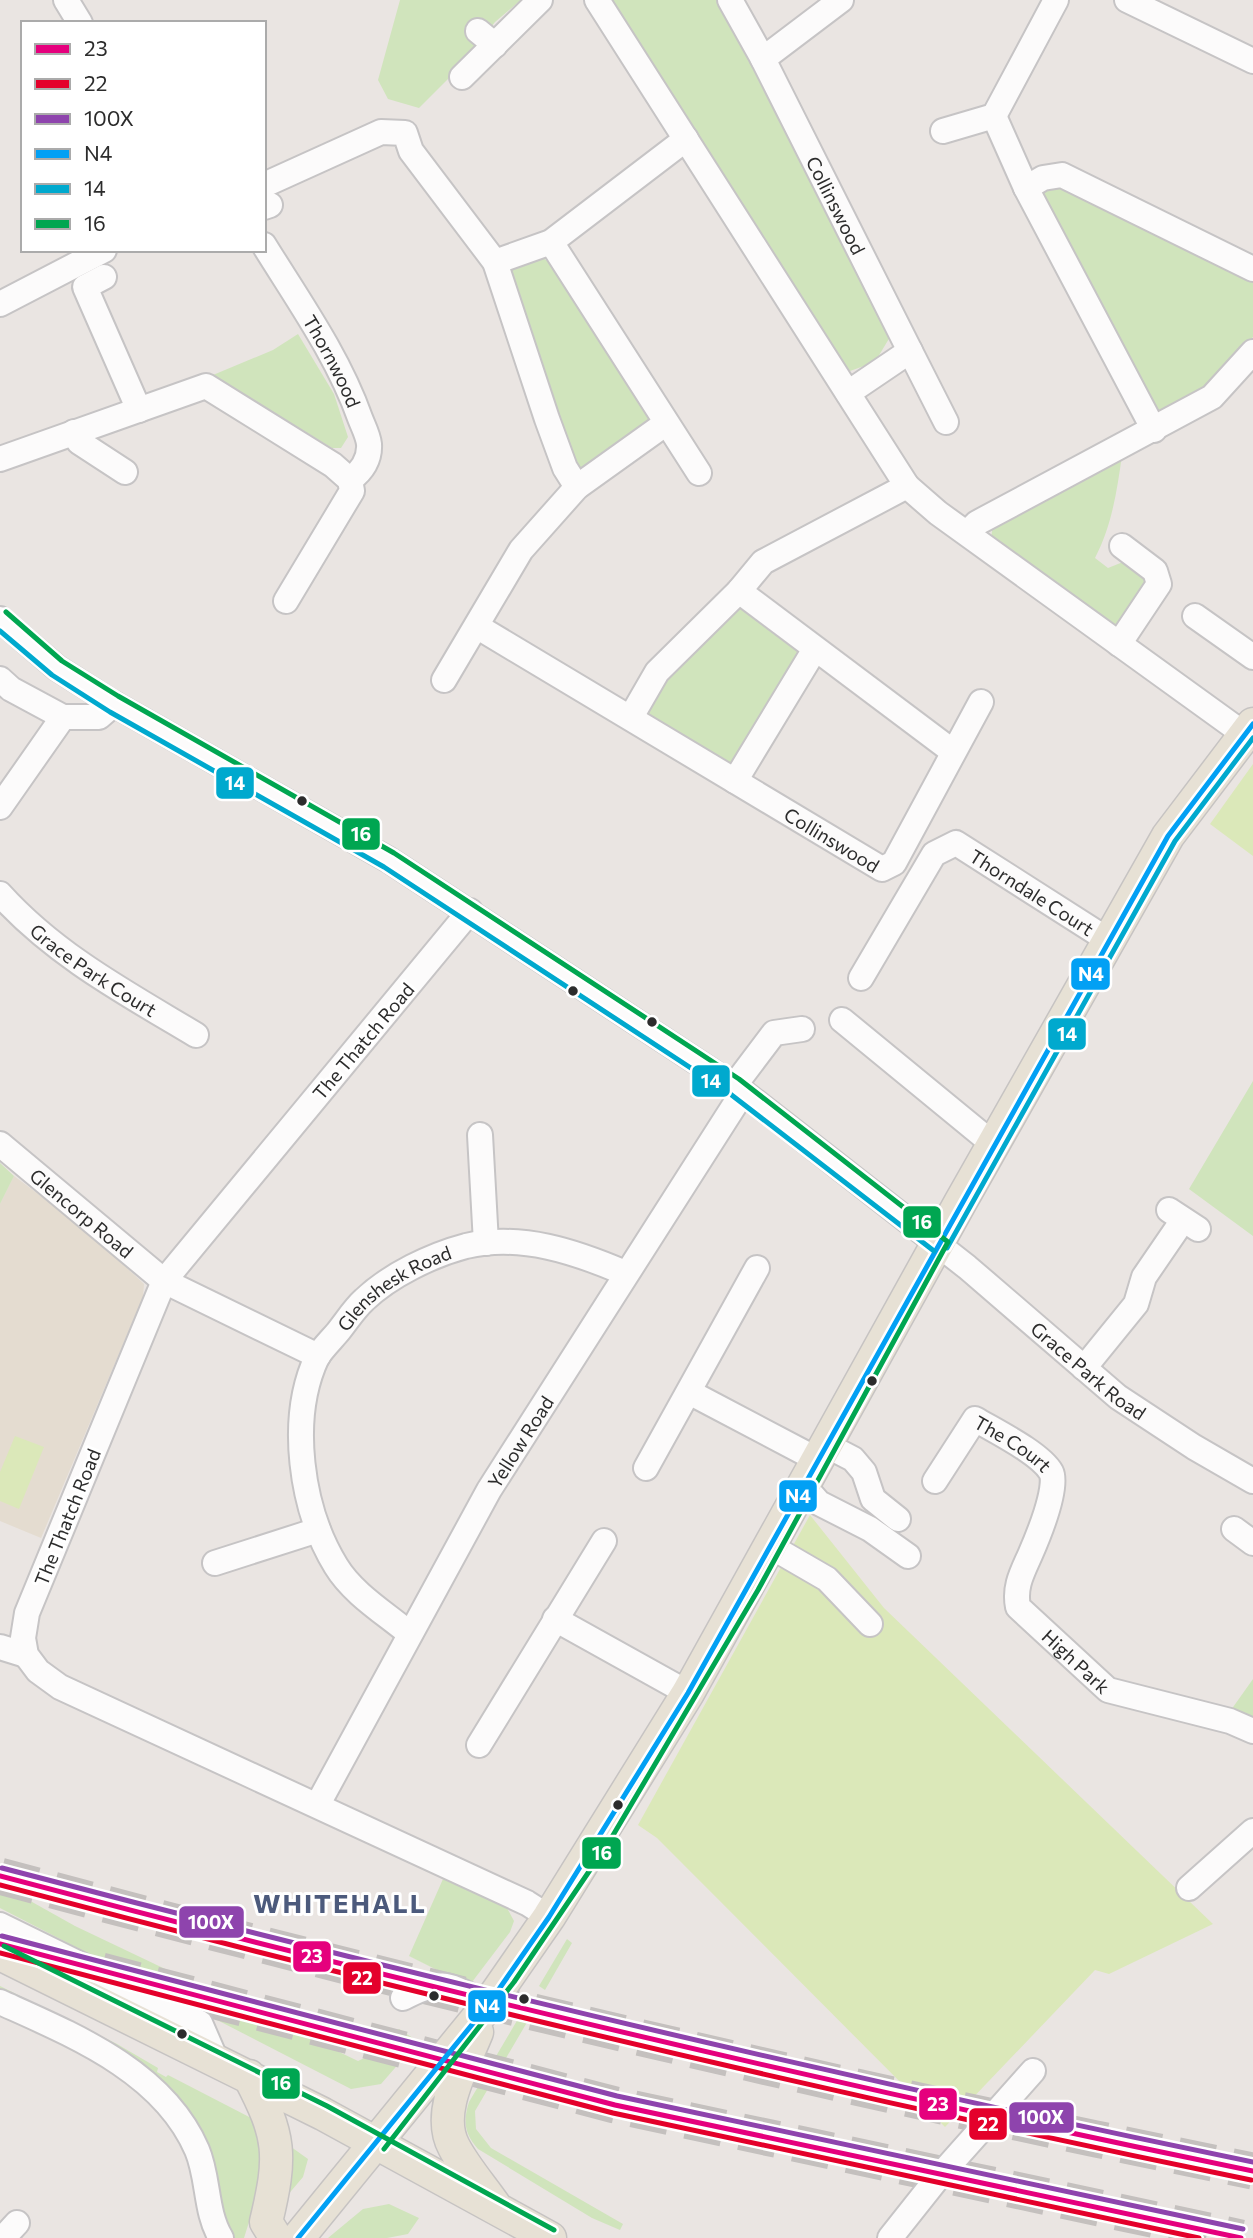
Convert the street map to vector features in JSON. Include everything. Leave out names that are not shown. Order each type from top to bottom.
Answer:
[{"type":"main road","points":[[298,2238],[488,2005],[550,1917],[688,1693],[993,1144],[1168,836],[1249,729]]},
{"type":"main road","points":[[0,1954],[249,2076],[550,2238]]},
{"type":"main road","points":[[488,2005],[454,2091],[448,2112],[448,2128],[453,2146],[498,2210]]},
{"type":"main road","points":[[249,2076],[271,2117],[275,2137],[275,2180],[267,2222],[276,2238]]},
{"type":"street","points":[[66,0],[79,21]]},
{"type":"street","points":[[462,77],[486,38],[540,0]]},
{"type":"street","points":[[597,0],[907,486],[938,513],[1119,644],[1249,729]]},
{"type":"street","name":"Collinswood","points":[[730,0],[763,59],[946,422]]},
{"type":"street","points":[[763,59],[841,0]]},
{"type":"street","points":[[943,131],[994,116],[1056,0]]},
{"type":"street","points":[[1127,0],[1253,61]]},
{"type":"street","points":[[994,116],[1026,188],[1154,430]]},
{"type":"street","points":[[266,199],[381,132],[405,133],[411,151],[495,262],[565,468],[578,487]]},
{"type":"street","points":[[495,262],[551,243],[686,139]]},
{"type":"street","points":[[1026,188],[1043,178],[1062,175],[1253,270]]},
{"type":"street","points":[[551,243],[699,473]]},
{"type":"street","name":"Thornwood","points":[[266,248],[319,335],[353,398],[369,442],[368,456],[360,472],[350,480],[352,491],[286,601]]},
{"type":"street","points":[[109,258],[85,287],[139,410]]},
{"type":"street","points":[[0,304],[109,258]]},
{"type":"street","points":[[848,393],[910,351]]},
{"type":"street","points":[[967,533],[977,523],[1212,397],[1253,352]]},
{"type":"street","points":[[0,459],[206,386],[333,465],[350,480]]},
{"type":"street","points":[[444,680],[478,627],[521,550],[578,487],[666,424]]},
{"type":"street","points":[[74,432],[79,442],[125,472]]},
{"type":"street","points":[[631,717],[657,672],[739,592],[763,562],[907,486]]},
{"type":"street","points":[[1119,644],[1159,584],[1155,571],[1122,546]]},
{"type":"street","points":[[739,592],[952,751]]},
{"type":"street","points":[[1195,616],[1253,657]]},
{"type":"street","name":"Grace Park Road","points":[[0,619],[57,668],[114,704],[389,860],[739,1089],[939,1244],[1084,1368],[1155,1422],[1253,1481]]},
{"type":"street","name":"Collinswood","points":[[478,627],[882,869],[894,863],[952,751],[981,702]]},
{"type":"street","points":[[735,781],[815,649]]},
{"type":"street","points":[[0,679],[11,689],[62,717],[99,717],[114,704]]},
{"type":"street","points":[[3,796],[62,717]]},
{"type":"street","name":"Thorndale Court","points":[[861,978],[934,854],[956,843],[1108,940]]},
{"type":"street","name":"Grace Park Court","points":[[0,894],[24,921],[77,964],[196,1035]]},
{"type":"street","name":"The Thatch Road","points":[[26,1655],[23,1638],[27,1613],[164,1281],[470,911]]},
{"type":"street","points":[[842,1020],[993,1144]]},
{"type":"street","name":"Yellow Road","points":[[318,1804],[489,1490],[739,1089],[763,1044],[774,1034],[802,1029]]},
{"type":"street","points":[[480,1135],[486,1243]]},
{"type":"street","name":"Glencorp Road","points":[[0,1144],[164,1281]]},
{"type":"street","points":[[1084,1368],[1136,1304],[1143,1277],[1184,1220]]},
{"type":"street","name":"Glenshesk Road","points":[[410,1634],[352,1587],[337,1567],[317,1530],[304,1469],[302,1410],[318,1356],[364,1300],[403,1273],[454,1251],[486,1243],[549,1245],[625,1273]]},
{"type":"street","points":[[646,1468],[757,1268]]},
{"type":"street","points":[[164,1281],[318,1356]]},
{"type":"street","points":[[689,1392],[816,1464],[853,1459],[864,1472],[873,1499],[898,1519]]},
{"type":"street","name":"The Court","points":[[935,1481],[975,1419],[1041,1460],[1052,1474],[1054,1486],[1037,1539]]},
{"type":"street","points":[[816,1464],[820,1503],[870,1529],[908,1556]]},
{"type":"street","points":[[215,1563],[317,1530]]},
{"type":"street","name":"High Park","points":[[1037,1539],[1018,1582],[1015,1594],[1018,1607],[1108,1690],[1230,1721],[1253,1731]]},
{"type":"street","points":[[479,1745],[604,1541]]},
{"type":"street","points":[[770,1546],[827,1579],[870,1624]]},
{"type":"street","points":[[555,1619],[688,1693]]},
{"type":"street","points":[[0,1647],[26,1655],[38,1671],[60,1686],[168,1739],[318,1804],[527,1903],[550,1917]]},
{"type":"street","points":[[1189,1888],[1253,1831]]},
{"type":"street","points":[[0,1925],[200,2023],[216,2060]]},
{"type":"street","points":[[403,1998],[426,1986],[446,1984],[488,2005]]},
{"type":"street","points":[[0,2001],[64,2031],[161,2094],[184,2125],[198,2152],[214,2227],[221,2238]]},
{"type":"street","points":[[890,2238],[936,2180],[1033,2071]]},
{"type":"shaded area","points":[[14,1176],[85,1229],[144,1284],[143,1297],[41,1538],[0,1521],[0,1204]]},
{"type":"green space","points":[[400,0],[521,0],[495,22],[458,69],[419,108],[388,99],[378,80]]},
{"type":"green space","points":[[611,0],[720,0],[893,332],[875,362],[850,371],[833,350]]},
{"type":"green space","points":[[1048,185],[1062,186],[1253,277],[1253,337],[1196,396],[1169,410],[1155,410],[1040,196]]},
{"type":"green space","points":[[539,255],[554,266],[649,419],[645,426],[592,470],[578,470],[571,461],[507,266]]},
{"type":"green space","points":[[298,334],[334,394],[348,437],[341,448],[332,448],[213,375],[273,350]]},
{"type":"green space","points":[[1122,455],[1110,520],[1095,558],[1108,568],[1133,558],[1153,581],[1116,629],[991,540],[993,522]]},
{"type":"green space","points":[[738,607],[792,643],[799,655],[733,767],[645,717],[650,694]]},
{"type":"green space","points":[[1253,764],[1253,856],[1210,824]]},
{"type":"green space","points":[[1253,1081],[1253,1236],[1189,1189]]},
{"type":"green space","points":[[0,1163],[14,1176],[0,1204]]},
{"type":"green space","points":[[15,1436],[44,1447],[19,1509],[0,1501],[0,1472]]},
{"type":"green space","points":[[810,1515],[884,1608],[1213,1924],[1109,1974],[1095,1970],[945,2127],[657,1838],[638,1825]]},
{"type":"green space","points":[[1253,1679],[1253,1717],[1231,1710]]},
{"type":"green space","points":[[443,1879],[507,1908],[514,1921],[510,1932],[469,1986],[409,1956]]},
{"type":"green space","points":[[0,1884],[75,1926],[358,2061],[373,2054],[399,2029],[416,2040],[415,2045],[381,2084],[351,2089],[0,1908]]},
{"type":"green space","points":[[567,1939],[572,1943],[545,1990],[539,1986]]},
{"type":"green space","points":[[0,1986],[117,2044],[158,2068],[157,2072],[166,2077],[168,2075],[257,2121],[266,2134],[259,2190],[244,2238],[233,2238],[222,2221],[192,2122],[0,1995]]},
{"type":"green space","points":[[528,2002],[536,2007],[475,2111],[476,2129],[491,2148],[623,2224],[620,2230],[592,2218],[478,2149],[467,2132],[466,2115],[469,2102]]},
{"type":"green space","points":[[287,2144],[308,2159],[303,2177],[286,2197]]},
{"type":"green space","points":[[389,2204],[419,2218],[408,2234],[387,2238],[328,2238],[363,2209]]},
{"type":"tunnel","points":[[0,1876],[311,1957],[624,2034],[938,2105],[1253,2171]]},
{"type":"tunnel","points":[[101,1971],[615,2105],[1241,2238]]},
{"type":"transit line","name":"16","points":[[6,612],[62,661],[118,696],[394,853],[739,1079],[948,1242],[758,1590],[609,1842],[514,1982],[384,2149]]},
{"type":"transit line","name":"14","points":[[0,631],[52,675],[110,712],[384,867],[729,1093],[934,1251]]},
{"type":"transit line","name":"N4","points":[[298,2238],[488,2005],[549,1917],[688,1693],[1168,836],[1253,724]]},
{"type":"transit line","name":"14","points":[[947,1248],[1175,841],[1253,738]]},
{"type":"transit line","name":"100X","points":[[2,1868],[313,1948],[626,2024],[1253,2162]]},
{"type":"transit line","name":"23","points":[[0,1876],[468,1995],[781,2069],[1253,2171]]},
{"type":"transit line","name":"22","points":[[0,1885],[624,2042],[1251,2180]]},
{"type":"transit line","name":"100X","points":[[2,1936],[617,2096],[1243,2229]]},
{"type":"transit line","name":"23","points":[[0,1944],[615,2105],[1241,2238]]},
{"type":"transit line","name":"16","points":[[4,1946],[327,2106],[554,2230]]},
{"type":"transit line","name":"22","points":[[0,1953],[613,2113],[1199,2238]]},
{"type":"district","name":"WHITEHALL","points":[[340,1902]]}]
